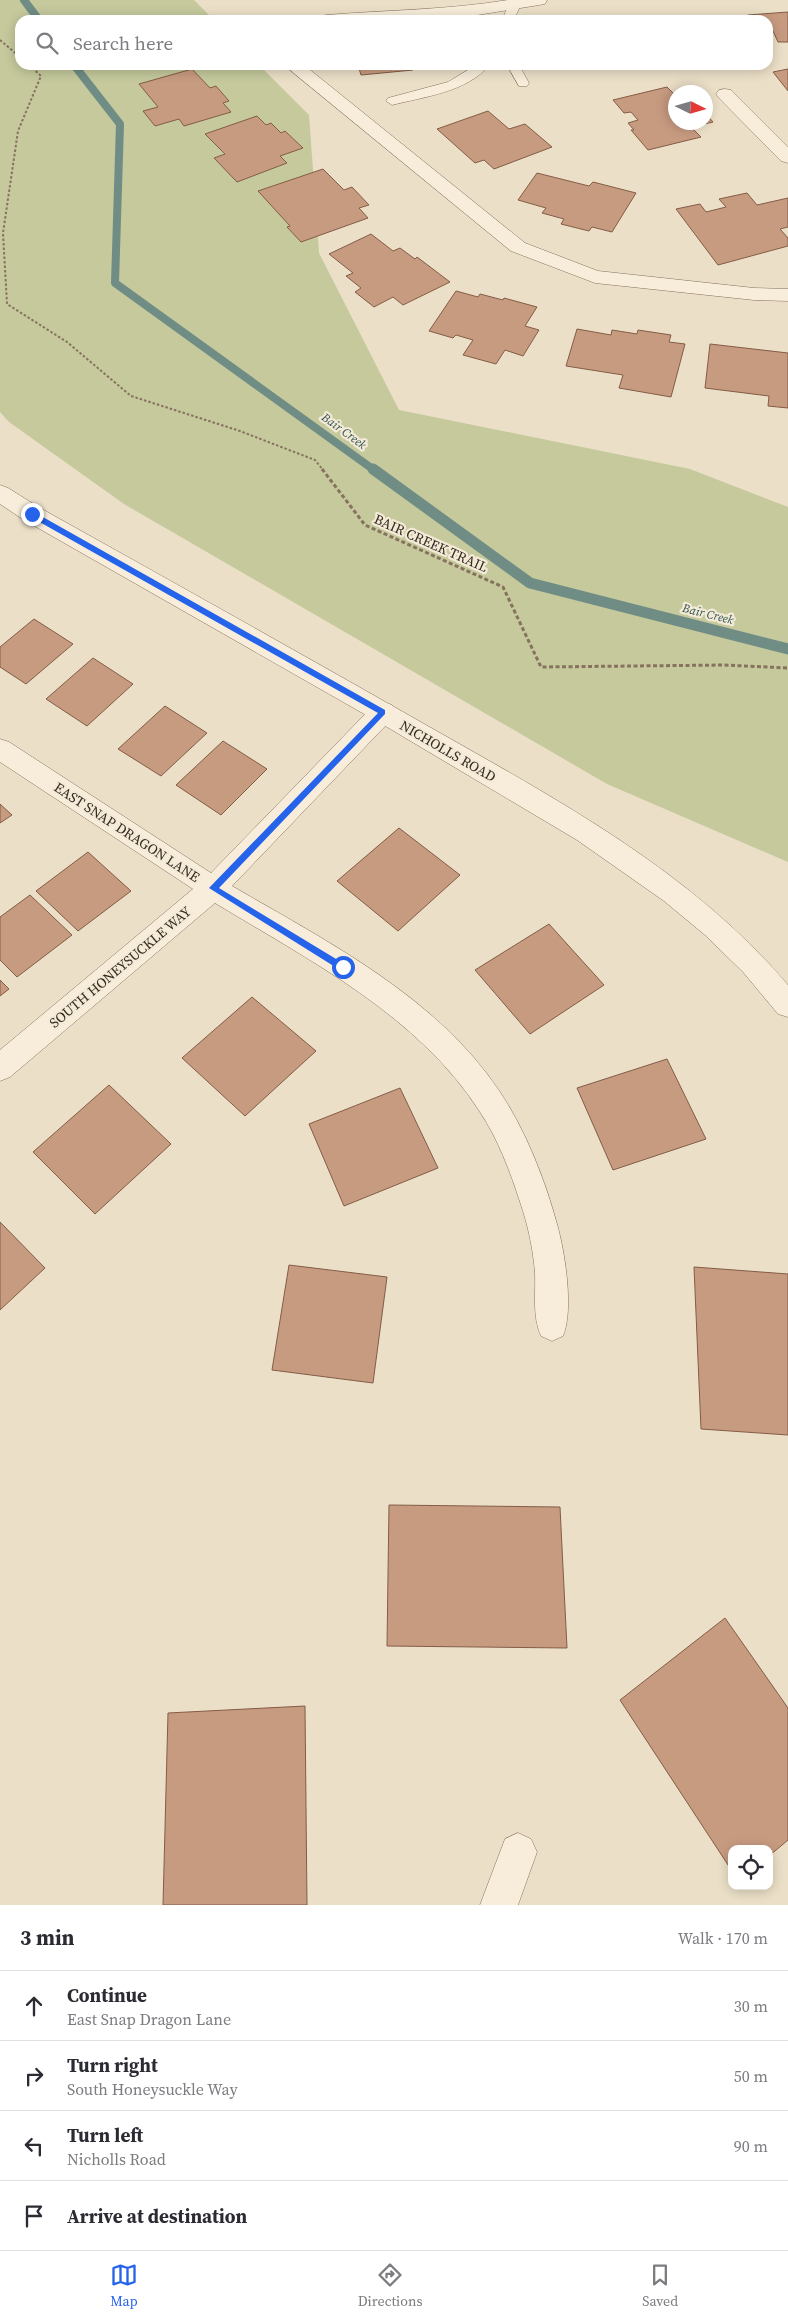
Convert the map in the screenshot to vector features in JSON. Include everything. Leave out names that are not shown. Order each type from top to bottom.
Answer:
[{"type":"street","points":[[383,15],[464,12],[539,0]]},
{"type":"street","points":[[299,70],[518,248],[595,277],[754,294],[788,295]]},
{"type":"street","points":[[726,94],[788,157]]},
{"type":"street","name":"NICHOLLS ROAD","points":[[0,493],[32,514],[383,712],[613,848],[707,919],[750,960],[788,1005]]},
{"type":"street","name":"SOUTH HONEYSUCKLE WAY","points":[[0,1068],[213,888],[383,712]]},
{"type":"street","name":"EAST SNAP DRAGON LANE","points":[[0,749],[213,888],[343,967],[421,1024],[456,1058],[486,1095],[510,1138],[531,1188],[543,1228],[550,1266],[552,1325]]},
{"type":"street","points":[[499,1905],[518,1852]]},
{"type":"lane","points":[[510,15],[514,4]]},
{"type":"lane","points":[[392,101],[443,87],[468,77],[477,70]]},
{"type":"lane","points":[[516,70],[523,83]]},
{"type":"path","points":[[0,40],[15,53]]},
{"type":"path","name":"BAIR CREEK TRAIL","points":[[34,70],[41,76],[18,131],[4,233],[7,304],[67,342],[131,396],[240,431],[315,460],[365,525],[503,587],[541,667],[724,666],[788,668]]},
{"type":"path","points":[[0,228],[4,233]]},
{"type":"green space","points":[[0,0],[194,0],[209,15],[15,15],[15,70],[264,70],[309,115],[319,253],[399,410],[690,469],[788,507],[788,862],[607,784],[124,504],[9,422],[0,412]]},
{"type":"building","points":[[788,12],[788,42],[778,42],[773,31],[773,15],[748,15]]},
{"type":"building","points":[[788,69],[788,91],[773,72]]},
{"type":"building","points":[[193,70],[210,88],[216,86],[229,101],[223,103],[231,112],[184,126],[179,119],[155,126],[143,111],[158,107],[139,84]]},
{"type":"building","points":[[360,70],[413,70],[361,75]]},
{"type":"building","points":[[667,87],[668,130],[694,130],[701,137],[648,150],[631,130],[634,130],[628,123],[638,120],[631,112],[624,113],[613,100]]},
{"type":"building","points":[[488,111],[509,129],[525,124],[552,147],[494,169],[484,160],[475,163],[437,129]]},
{"type":"building","points":[[257,116],[266,125],[271,123],[281,133],[285,131],[303,148],[280,156],[287,163],[237,182],[214,158],[225,154],[205,134]]},
{"type":"building","points":[[323,169],[344,190],[352,187],[369,205],[359,208],[368,218],[301,242],[287,227],[290,226],[258,191]]},
{"type":"building","points":[[537,173],[589,186],[593,182],[636,193],[612,232],[592,227],[589,231],[561,224],[564,219],[542,213],[546,208],[518,200]]},
{"type":"building","points":[[747,193],[757,205],[788,198],[788,227],[780,229],[788,238],[788,246],[718,265],[676,209],[700,204],[706,212],[726,207],[719,199]]},
{"type":"building","points":[[371,234],[393,251],[400,248],[415,259],[417,257],[450,282],[403,305],[393,297],[374,307],[355,292],[361,288],[346,276],[353,273],[329,254]]},
{"type":"building","points":[[456,291],[478,297],[480,294],[503,300],[504,298],[537,307],[525,326],[539,330],[523,356],[505,350],[496,364],[463,355],[473,340],[456,335],[453,338],[429,331]]},
{"type":"building","points":[[577,329],[611,335],[612,330],[637,334],[638,330],[671,335],[669,342],[685,344],[671,397],[619,388],[623,375],[566,366]]},
{"type":"building","points":[[710,344],[788,353],[788,408],[768,406],[769,396],[705,388]]},
{"type":"building","points":[[34,619],[73,644],[26,684],[0,667],[0,647]]},
{"type":"building","points":[[93,658],[133,684],[87,726],[46,699]]},
{"type":"building","points":[[165,706],[207,733],[161,776],[118,749]]},
{"type":"building","points":[[223,741],[267,769],[221,815],[176,785]]},
{"type":"building","points":[[0,804],[12,815],[0,823]]},
{"type":"building","points":[[399,828],[460,875],[398,931],[337,881]]},
{"type":"building","points":[[88,852],[131,891],[78,931],[36,891]]},
{"type":"building","points":[[30,895],[72,935],[17,977],[0,960],[0,917]]},
{"type":"building","points":[[549,924],[604,985],[530,1034],[475,970]]},
{"type":"building","points":[[0,980],[9,989],[0,996]]},
{"type":"building","points":[[252,997],[316,1051],[245,1116],[182,1058]]},
{"type":"building","points":[[667,1059],[706,1139],[613,1170],[577,1088]]},
{"type":"building","points":[[109,1085],[171,1144],[95,1214],[33,1152]]},
{"type":"building","points":[[400,1088],[438,1168],[344,1206],[309,1124]]},
{"type":"building","points":[[0,1222],[45,1268],[0,1310]]},
{"type":"building","points":[[289,1265],[387,1277],[373,1383],[272,1370]]},
{"type":"building","points":[[694,1267],[788,1274],[788,1435],[701,1429]]},
{"type":"building","points":[[389,1505],[560,1507],[567,1648],[387,1646]]},
{"type":"building","points":[[725,1618],[788,1708],[788,1840],[773,1853],[773,1845],[728,1845],[728,1865],[620,1700]]},
{"type":"building","points":[[305,1706],[307,1905],[163,1905],[168,1713]]},
{"type":"waterway","name":"Bair Creek","points":[[24,0],[35,15]]},
{"type":"waterway","name":"Bair Creek","points":[[78,70],[120,124],[115,283],[374,470]]},
{"type":"waterway","name":"Bair Creek","points":[[373,469],[530,583],[788,649]]},
{"type":"route","points":[[32,514],[383,712],[213,888],[343,967]]}]
